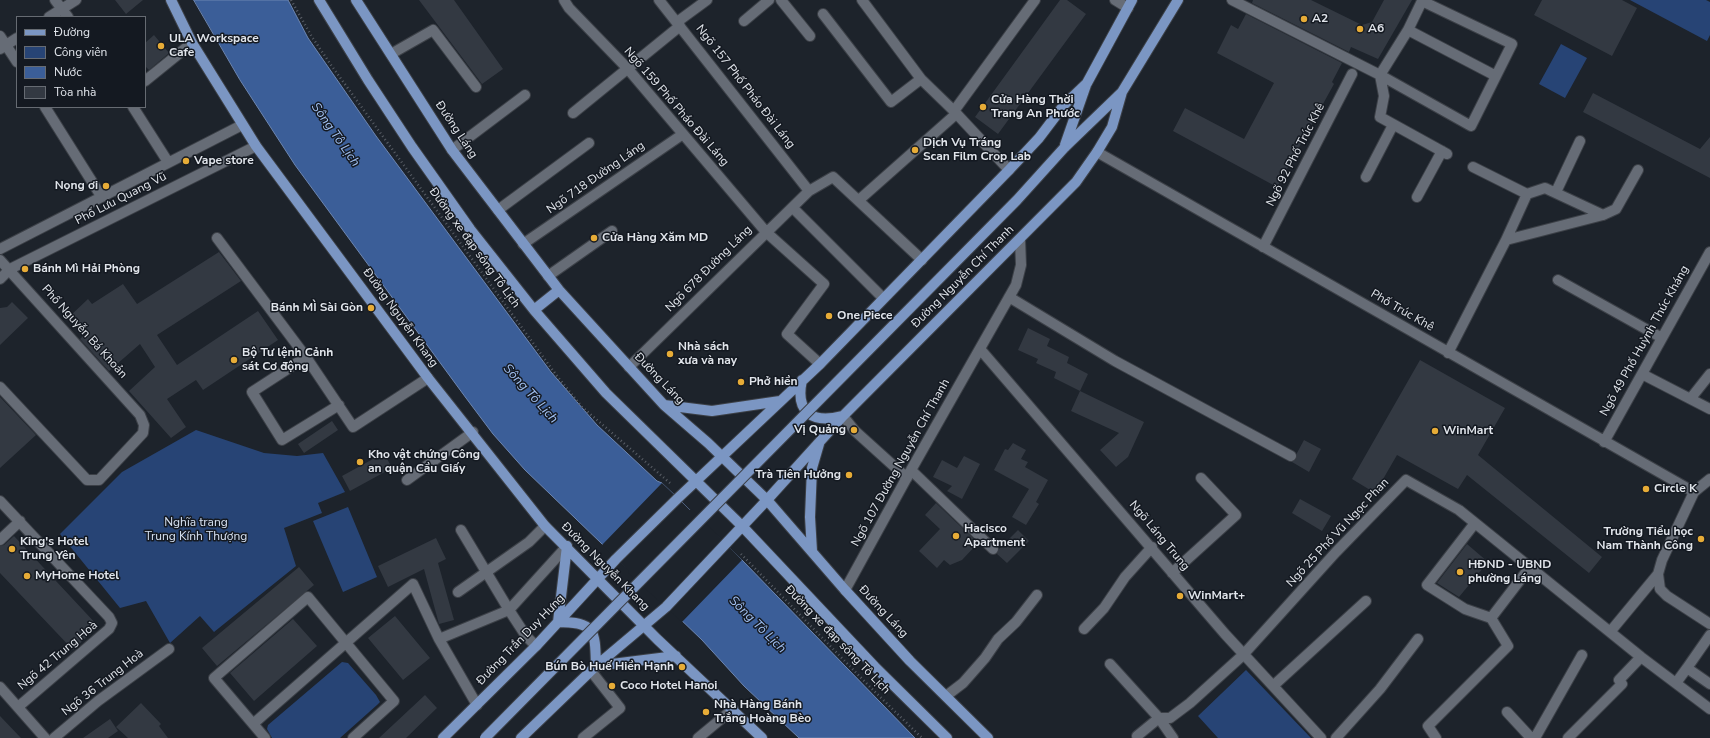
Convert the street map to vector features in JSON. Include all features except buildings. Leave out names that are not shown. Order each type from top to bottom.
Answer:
[{"type":"main road","name":"Đường Nguyễn Khang","points":[[171,0],[192,43],[256,146],[428,378],[546,526],[644,625],[762,738]]},
{"type":"main road","points":[[319,0],[368,80],[412,147],[470,229],[534,310],[606,393],[697,480],[875,667],[947,738]]},
{"type":"main road","name":"Đường Láng","points":[[356,0],[452,150],[559,290],[664,405],[767,500],[845,590],[910,661],[988,738]]},
{"type":"main road","name":"Đường Nguyễn Chí Thanh","points":[[644,625],[666,607],[726,544],[843,416],[1076,182],[1098,152],[1112,127],[1122,92],[1178,0]]},
{"type":"main road","points":[[1064,148],[1087,83],[1130,4]]},
{"type":"main road","points":[[697,480],[820,364],[1009,170],[1039,138],[1064,105],[1087,83]]},
{"type":"main road","points":[[485,738],[1017,200],[1064,148],[1122,92]]},
{"type":"main road","points":[[534,310],[559,290]]},
{"type":"main road","points":[[802,380],[799,394],[801,403],[810,414],[818,418],[829,419],[843,416]]},
{"type":"main road","points":[[664,405],[712,411],[780,401]]},
{"type":"main road","points":[[812,551],[810,517],[812,468],[820,441]]},
{"type":"main road","name":"Đường Trần Duy Hưng","points":[[443,738],[536,646],[616,559],[697,480]]},
{"type":"main road","points":[[567,546],[558,622],[575,622],[588,628],[592,633],[595,644],[593,668]]},
{"type":"main road","points":[[521,738],[593,668],[644,625]]},
{"type":"main road","points":[[593,668],[676,656]]},
{"type":"street","points":[[55,0],[65,13]]},
{"type":"street","points":[[53,16],[65,13],[76,0]]},
{"type":"street","name":"Ngõ 159 Phố Pháo Đài Láng","points":[[564,0],[568,8],[628,69],[766,232],[824,284],[787,334],[820,364]]},
{"type":"street","name":"Ngõ 157 Phố Pháo Đài Láng","points":[[659,0],[809,191]]},
{"type":"street","points":[[573,113],[628,69],[707,0]]},
{"type":"street","points":[[744,21],[769,0]]},
{"type":"street","points":[[781,0],[810,36]]},
{"type":"street","points":[[862,0],[921,79],[1009,170]]},
{"type":"street","points":[[922,260],[859,200],[955,113],[1035,0]]},
{"type":"street","points":[[1116,0],[1130,4]]},
{"type":"street","points":[[1232,0],[1380,75],[1470,126],[1512,44],[1422,1],[1408,30],[1380,75],[1384,96],[1380,117],[1445,153],[1416,197]]},
{"type":"street","points":[[823,14],[891,102],[921,79]]},
{"type":"street","points":[[391,54],[433,30],[476,86]]},
{"type":"street","points":[[1408,30],[1496,76]]},
{"type":"street","points":[[0,36],[3,47],[16,61]]},
{"type":"street","points":[[3,47],[16,39]]},
{"type":"street","points":[[146,80],[192,43]]},
{"type":"street","name":"Ngõ 92 Phố Trúc Khê","points":[[1263,246],[1352,74]]},
{"type":"street","points":[[452,150],[525,95]]},
{"type":"street","points":[[46,108],[101,196]]},
{"type":"street","points":[[134,108],[168,162]]},
{"type":"street","name":"Phố Lưu Quang Vũ","points":[[0,249],[242,124]]},
{"type":"street","points":[[1366,177],[1393,125]]},
{"type":"street","name":"Ngõ 718 Đường Láng","points":[[524,244],[683,134]]},
{"type":"street","points":[[1556,192],[1580,142]]},
{"type":"street","points":[[498,210],[589,143]]},
{"type":"street","name":"Phố Lưu Quang Vũ","points":[[0,279],[10,269],[256,146]]},
{"type":"street","name":"Phố Trúc Khê","points":[[1098,152],[1694,492]]},
{"type":"street","points":[[1473,167],[1527,194],[1545,188],[1603,215]]},
{"type":"street","points":[[1506,240],[1603,215],[1616,208],[1638,170]]},
{"type":"street","name":"Ngõ 678 Đường Láng","points":[[629,367],[809,191],[833,177],[859,200]]},
{"type":"street","points":[[1448,353],[1506,240],[1527,194]]},
{"type":"street","points":[[793,208],[883,298]]},
{"type":"street","points":[[548,276],[612,231]]},
{"type":"street","points":[[217,238],[306,357],[353,427],[428,378]]},
{"type":"street","name":"Ngõ 107 Đường Nguyễn Chí Thanh","points":[[845,590],[1016,285],[1021,265],[1020,239]]},
{"type":"street","name":"Ngõ 49 Phố Huỳnh Thúc Kháng","points":[[1604,442],[1710,252]]},
{"type":"street","name":"Phố Nguyễn Bá Khoản","points":[[0,260],[10,269],[140,415],[144,425],[144,433],[99,480],[87,480],[0,387]]},
{"type":"street","points":[[1558,280],[1662,338]]},
{"type":"street","points":[[1009,297],[1115,361],[1291,456]]},
{"type":"street","name":"Ngõ Láng Trung","points":[[980,349],[1152,547],[1172,573],[1243,655],[1320,738]]},
{"type":"street","points":[[306,357],[252,392],[282,440],[339,405]]},
{"type":"street","points":[[1642,374],[1710,409]]},
{"type":"street","points":[[1691,398],[1710,374]]},
{"type":"street","points":[[843,416],[855,431],[909,474],[992,549]]},
{"type":"street","points":[[407,480],[472,432]]},
{"type":"street","points":[[1172,573],[1236,515],[1201,478]]},
{"type":"street","points":[[1610,632],[1658,574],[1694,492],[1710,479]]},
{"type":"street","name":"Ngõ 25 Phố Vũ Ngọc Phan","points":[[1243,655],[1336,552],[1406,480],[1459,510],[1475,522],[1641,657],[1710,709]]},
{"type":"street","points":[[0,500],[20,521],[0,540]]},
{"type":"street","name":"Ngõ 42 Trung Hoà","points":[[18,707],[110,629],[112,623],[109,617],[20,521]]},
{"type":"street","points":[[1436,738],[1428,726],[1508,646],[1491,618],[1465,609],[1427,585],[1475,522]]},
{"type":"street","points":[[458,592],[529,542],[546,526]]},
{"type":"street","points":[[461,530],[509,610],[526,636],[536,646]]},
{"type":"street","points":[[438,639],[509,610],[567,546]]},
{"type":"street","points":[[1084,629],[1104,608],[1125,577],[1152,547]]},
{"type":"street","points":[[1491,618],[1530,567]]},
{"type":"street","points":[[1658,574],[1660,589],[1667,596],[1710,624]]},
{"type":"street","points":[[253,724],[413,584],[438,639],[477,705]]},
{"type":"street","points":[[946,696],[963,683],[985,658],[998,639],[1016,622],[1037,595]]},
{"type":"street","points":[[265,738],[214,678],[308,597],[394,701],[354,738]]},
{"type":"street","points":[[1273,686],[1366,601]]},
{"type":"street","points":[[1676,682],[1710,635]]},
{"type":"street","points":[[1336,738],[1380,689],[1418,639]]},
{"type":"street","name":"Ngõ 36 Trung Hoà","points":[[54,738],[98,701],[169,649]]},
{"type":"street","points":[[1137,736],[1159,718],[1170,718],[1190,703],[1243,655]]},
{"type":"street","points":[[1535,738],[1582,655]]},
{"type":"street","points":[[1568,738],[1622,684],[1619,680],[1641,657]]},
{"type":"street","points":[[1110,664],[1159,718],[1173,738]]},
{"type":"street","points":[[583,738],[620,708],[593,668]]},
{"type":"street","points":[[1687,668],[1710,684]]},
{"type":"street","points":[[0,687],[45,738]]},
{"type":"street","points":[[698,738],[732,708]]},
{"type":"street","points":[[1507,712],[1530,738]]},
{"type":"path","name":"Đường xe đạp sông Tô Lịch","points":[[292,0],[312,37],[331,65],[557,376],[582,407],[670,483]]},
{"type":"path","name":"Đường xe đạp sông Tô Lịch","points":[[741,554],[868,685],[922,738]]},
{"type":"green space","points":[[1630,0],[1706,0],[1710,2],[1710,35],[1707,41]]},
{"type":"green space","points":[[1561,44],[1587,58],[1565,98],[1539,84]]},
{"type":"green space","name":"Nghĩa trang Trung Kính Thượng","points":[[196,430],[264,453],[297,456],[323,453],[345,492],[318,503],[322,513],[284,528],[296,566],[214,632],[200,616],[170,643],[146,601],[120,608],[60,534],[122,472]]},
{"type":"green space","points":[[348,507],[377,577],[343,592],[313,521]]},
{"type":"green space","points":[[342,662],[348,663],[376,695],[380,702],[340,738],[272,738],[267,729],[268,725]]},
{"type":"green space","points":[[1246,670],[1311,738],[1218,738],[1198,716]]},
{"type":"water","name":"Sông Tô Lịch","points":[[194,0],[288,0],[308,38],[376,136],[551,372],[597,425],[657,481],[662,483],[742,560],[915,738],[799,738],[744,686],[702,640],[525,470],[493,434],[295,165],[240,80]]},
{"type":"pier","points":[[662,483],[690,510],[692,509],[742,560],[682,622],[628,573],[629,571],[602,545]]},
{"type":"place","name":"A2","points":[[1304,19]]},
{"type":"place","name":"A6","points":[[1360,29]]},
{"type":"place","name":"ULA Workspace Cafe","points":[[161,46]]},
{"type":"place","name":"Cửa Hàng Thời Trang An Phước","points":[[983,107]]},
{"type":"place","name":"Dịch Vụ Tráng Scan Film Crop Lab","points":[[915,150]]},
{"type":"place","name":"Vape store","points":[[186,161]]},
{"type":"place","name":"Nọng ơi","points":[[106,186]]},
{"type":"place","name":"Cửa Hàng Xăm MD","points":[[594,238]]},
{"type":"place","name":"Bánh Mì Hải Phòng","points":[[25,269]]},
{"type":"place","name":"Bánh MÌ Sài Gòn","points":[[371,308]]},
{"type":"place","name":"One Piece","points":[[829,316]]},
{"type":"place","name":"Nhà sách xưa và nay","points":[[670,354]]},
{"type":"place","name":"Bộ Tư lệnh Cảnh sát Cơ động","points":[[234,360]]},
{"type":"place","name":"Phở hiền","points":[[741,382]]},
{"type":"place","name":"Vị Quảng","points":[[854,430]]},
{"type":"place","name":"WinMart","points":[[1435,431]]},
{"type":"place","name":"Kho vật chứng Công an quận Cầu Giấy","points":[[360,462]]},
{"type":"place","name":"Trà Tiên Hưởng","points":[[849,475]]},
{"type":"place","name":"Circle K","points":[[1646,489]]},
{"type":"place","name":"Hacisco Apartment","points":[[956,536]]},
{"type":"place","name":"Trường Tiểu học Nam Thành Công","points":[[1701,539]]},
{"type":"place","name":"King's Hotel Trung Yên","points":[[12,549]]},
{"type":"place","name":"HĐND - UBND phường Láng","points":[[1460,572]]},
{"type":"place","name":"MyHome Hotel","points":[[27,576]]},
{"type":"place","name":"WinMart+","points":[[1180,596]]},
{"type":"place","name":"Bún Bò Huế Hiền Hạnh","points":[[682,667]]},
{"type":"place","name":"Coco Hotel Hanoi","points":[[612,686]]},
{"type":"place","name":"Nhà Hàng Bánh Trắng Hoàng Bèo","points":[[706,712]]}]
